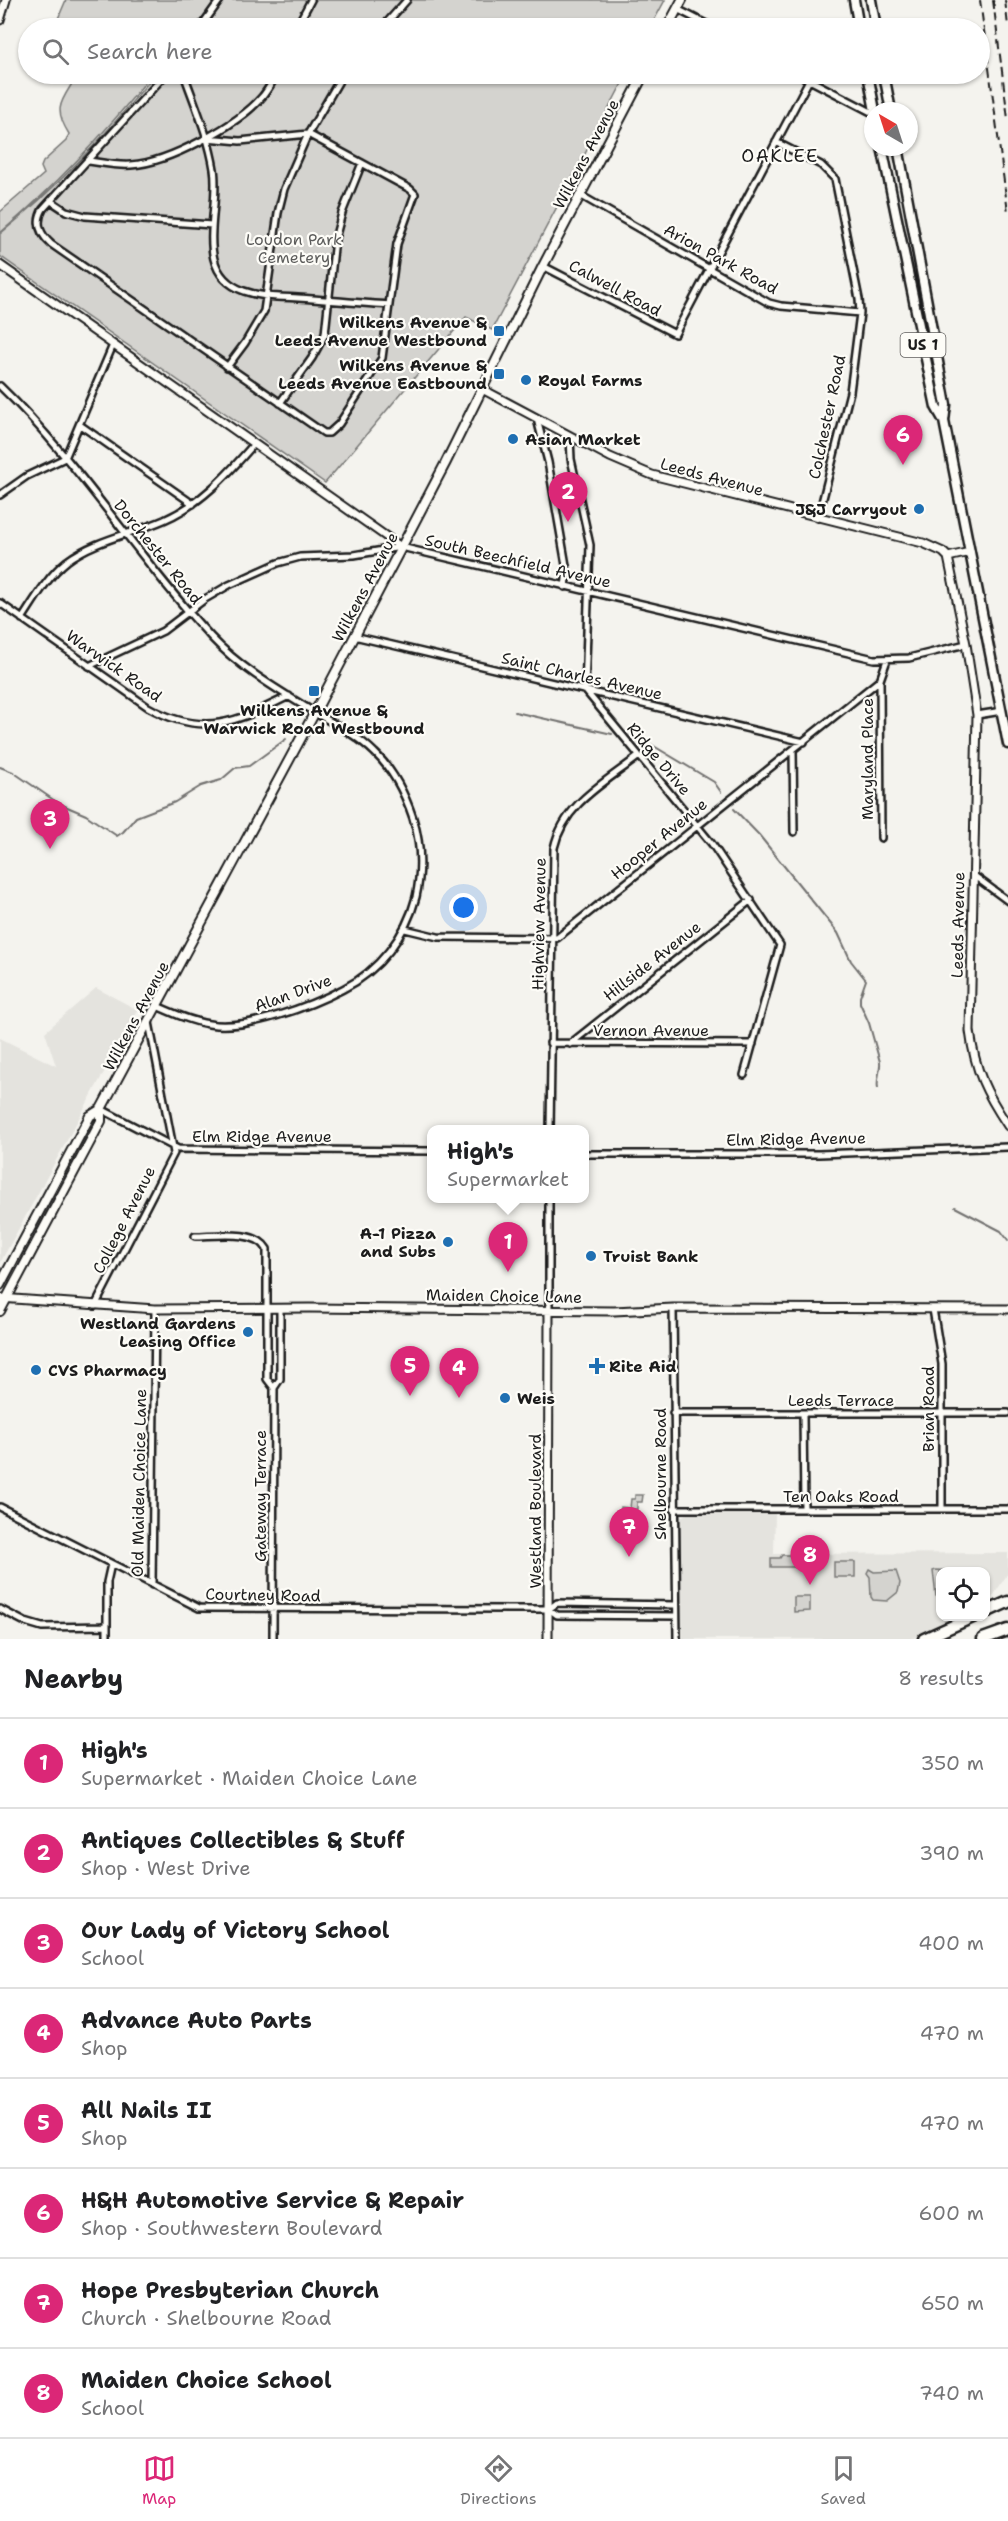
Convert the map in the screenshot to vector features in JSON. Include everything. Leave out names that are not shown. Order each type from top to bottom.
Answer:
[{"type":"highway","points":[[990,1610],[1008,1602]]},
{"type":"highway","points":[[924,1639],[966,1621]]},
{"type":"highway","points":[[983,1639],[1008,1630]]},
{"type":"main road","points":[[673,18],[682,0]]},
{"type":"main road","points":[[854,0],[857,18]]},
{"type":"main road","points":[[871,0],[874,18]]},
{"type":"main road","name":"Wilkens Avenue","points":[[0,1311],[3,1298],[101,1121],[101,1109],[315,712],[482,389],[579,195],[639,84]]},
{"type":"main road","points":[[870,84],[872,102]]},
{"type":"main road","points":[[886,84],[889,102]]},
{"type":"main road","name":"US 1","points":[[884,156],[936,407],[944,421]]},
{"type":"main road","name":"US 1","points":[[900,156],[946,405],[944,421],[1008,744]]},
{"type":"main road","name":"Wilkens Avenue","points":[[0,1285],[90,1116],[101,1109]]},
{"type":"street","points":[[0,20],[6,0]]},
{"type":"street","points":[[208,18],[220,0]]},
{"type":"street","points":[[301,18],[311,0]]},
{"type":"street","points":[[391,18],[407,0]]},
{"type":"street","points":[[678,9],[695,18]]},
{"type":"street","points":[[157,84],[40,214],[38,227],[51,244],[227,367],[324,433],[334,430],[382,358],[397,244],[415,194],[410,189],[308,134],[240,141],[206,138]]},
{"type":"street","points":[[187,84],[206,138],[216,182],[211,251],[218,271],[225,279],[242,291],[266,296],[389,305]]},
{"type":"street","points":[[89,161],[131,165],[166,157],[206,138],[254,105],[263,97],[271,84]]},
{"type":"street","points":[[227,367],[261,318],[284,189],[308,134],[337,84]]},
{"type":"street","points":[[709,269],[807,84]]},
{"type":"street","points":[[817,84],[864,107]]},
{"type":"street","name":"Colchester Road","points":[[776,142],[821,165],[835,179],[859,299],[860,313],[850,392],[818,518]]},
{"type":"street","points":[[280,403],[312,358],[325,334],[336,239],[342,213],[362,163]]},
{"type":"street","name":"Arion Park Road","points":[[579,195],[774,305],[860,313]]},
{"type":"street","points":[[51,201],[66,211],[85,216],[212,225]]},
{"type":"street","name":"South Beechfield Avenue","points":[[0,265],[401,547],[862,657],[887,660],[909,658],[966,645]]},
{"type":"street","name":"Calwell Road","points":[[543,266],[675,334],[709,269]]},
{"type":"street","points":[[0,495],[37,470],[65,458],[113,345]]},
{"type":"street","name":"Dorchester Road","points":[[0,387],[65,458],[211,637],[238,662],[315,712]]},
{"type":"street","name":"Leeds Avenue","points":[[482,389],[570,437],[652,475],[923,543],[943,552],[948,557],[966,645],[977,715],[971,1041],[976,1068],[1008,1126]]},
{"type":"street","points":[[537,419],[548,462],[567,571],[565,586]]},
{"type":"street","points":[[80,425],[193,504]]},
{"type":"street","points":[[570,437],[571,459],[589,536],[585,690]]},
{"type":"street","points":[[22,619],[54,572],[65,563],[91,547],[165,520],[193,504],[225,476],[254,444]]},
{"type":"street","points":[[89,666],[163,631],[229,585],[278,562],[300,557],[354,555],[401,547]]},
{"type":"street","points":[[948,557],[970,552]]},
{"type":"street","name":"Warwick Road","points":[[0,603],[148,707],[175,720],[206,725],[231,722],[289,696]]},
{"type":"street","name":"Saint Charles Avenue","points":[[354,636],[804,742]]},
{"type":"street","points":[[880,680],[887,660]]},
{"type":"street","name":"Hooper Avenue","points":[[552,938],[557,938],[880,680]]},
{"type":"street","name":"Maryland Place","points":[[880,680],[880,838]]},
{"type":"street","name":"Ridge Drive","points":[[585,690],[697,826],[751,900],[780,945],[744,1075]]},
{"type":"street","points":[[977,715],[1002,711]]},
{"type":"street","name":"Alan Drive","points":[[157,1005],[195,1021],[211,1025],[253,1022],[333,994],[351,985],[378,964],[405,929],[420,880],[420,850],[411,812],[396,780],[376,754],[352,734],[315,712]]},
{"type":"street","points":[[793,750],[794,832]]},
{"type":"street","name":"Highview Avenue","points":[[550,1125],[554,848],[561,825],[572,808],[639,756]]},
{"type":"street","points":[[973,875],[1008,901]]},
{"type":"street","name":"Hillside Avenue","points":[[570,1044],[751,900]]},
{"type":"street","points":[[405,929],[438,937],[552,938]]},
{"type":"street","points":[[148,1022],[171,1145]]},
{"type":"street","name":"Vernon Avenue","points":[[550,1043],[753,1044]]},
{"type":"street","name":"Elm Ridge Avenue","points":[[101,1109],[178,1149],[427,1151]]},
{"type":"street","name":"College Avenue","points":[[95,1306],[174,1154],[171,1145]]},
{"type":"street","name":"Elm Ridge Avenue","points":[[589,1154],[819,1154],[1008,1147]]},
{"type":"street","points":[[549,1203],[549,1310]]},
{"type":"street","name":"Gateway Terrace","points":[[195,1236],[252,1237],[261,1241],[268,1253],[267,1379],[274,1388]]},
{"type":"street","name":"Maiden Choice Lane","points":[[3,1298],[155,1309],[614,1311],[673,1308],[1008,1308]]},
{"type":"street","name":"Gateway Terrace","points":[[273,1639],[274,1388],[280,1379],[280,1308]]},
{"type":"street","name":"Shelbourne Road","points":[[673,1308],[677,1639]]},
{"type":"street","name":"Old Maiden Choice Lane","points":[[152,1586],[155,1309]]},
{"type":"street","name":"Brian Road","points":[[933,1309],[942,1364],[942,1509]]},
{"type":"street","name":"Westland Boulevard","points":[[548,1639],[549,1310]]},
{"type":"street","name":"Leeds Terrace","points":[[673,1413],[1008,1413]]},
{"type":"street","points":[[803,1413],[804,1509]]},
{"type":"street","name":"Courtney Road","points":[[0,1507],[199,1608],[549,1609],[557,1603],[675,1605]]},
{"type":"street","name":"Ten Oaks Road","points":[[674,1509],[1008,1509]]},
{"type":"street","points":[[107,1639],[108,1575],[111,1564]]},
{"type":"street","points":[[0,1609],[25,1622],[42,1627],[107,1626]]},
{"type":"street","name":"Courtney Road","points":[[549,1609],[557,1616],[676,1617]]},
{"type":"shaded area","points":[[96,988],[138,1010],[0,1263],[0,1038],[56,1066],[45,1032]]},
{"type":"shaded area","points":[[688,1513],[775,1513],[774,1554],[1008,1553],[1008,1573],[990,1599],[990,1567],[936,1567],[936,1621],[948,1621],[911,1639],[681,1639],[678,1522]]},
{"type":"green space","points":[[66,0],[665,0],[655,18],[58,18]]},
{"type":"green space","points":[[72,84],[144,84],[80,157],[0,233],[0,212],[44,174],[41,167],[43,162],[66,141],[69,134],[60,110],[63,98]]},
{"type":"green space","name":"Loudon Park Cemetery","points":[[147,84],[622,84],[492,330],[466,317],[325,483],[0,256],[0,234],[82,158]]},
{"type":"green space","points":[[635,1495],[643,1495],[642,1502],[637,1502],[637,1509],[629,1510],[629,1514],[618,1515],[621,1507],[630,1508],[631,1499],[635,1499]]},
{"type":"green space","points":[[782,1555],[808,1555],[812,1563],[810,1567],[771,1567],[771,1558],[780,1558]]},
{"type":"green space","points":[[834,1562],[855,1562],[855,1577],[834,1577]]},
{"type":"green space","points":[[869,1569],[874,1572],[896,1571],[900,1583],[898,1592],[887,1601],[873,1600],[870,1577],[867,1573]]},
{"type":"green space","points":[[936,1570],[936,1596],[933,1571]]},
{"type":"green space","points":[[794,1597],[810,1597],[810,1611],[794,1612]]},
{"type":"waterway","points":[[515,712],[612,734]]},
{"type":"waterway","points":[[0,767],[13,772],[58,803],[86,815],[117,836],[136,817],[175,802],[201,786],[221,780],[235,768],[249,766],[286,739]]},
{"type":"waterway","points":[[636,740],[647,742],[714,782],[721,792]]},
{"type":"waterway","points":[[734,809],[759,835],[838,933],[851,961],[866,980],[860,1003],[869,1023],[880,1062],[878,1088]]},
{"type":"waterway","points":[[955,1207],[1001,1231],[1008,1240]]},
{"type":"railway","points":[[980,0],[982,18]]},
{"type":"railway","points":[[993,0],[1008,119]]},
{"type":"railway","points":[[1005,0],[1008,26]]},
{"type":"railway","points":[[990,76],[1008,212]]},
{"type":"place","name":"Wilkens Avenue & Leeds Avenue Westbound","points":[[499,331]]},
{"type":"place","name":"Wilkens Avenue & Leeds Avenue Eastbound","points":[[499,374]]},
{"type":"place","name":"Royal Farms","points":[[526,380]]},
{"type":"place","name":"Asian Market","points":[[513,439]]},
{"type":"place","name":"H&H Automotive Service & Repair","points":[[903,465]]},
{"type":"place","name":"J&J Carryout","points":[[919,509]]},
{"type":"place","name":"Antiques Collectibles & Stuff","points":[[568,522]]},
{"type":"place","name":"Wilkens Avenue & Warwick Road Westbound","points":[[314,691]]},
{"type":"place","name":"Our Lady of Victory School","points":[[50,849]]},
{"type":"place","name":"A-1 Pizza and Subs","points":[[448,1242]]},
{"type":"place","name":"Truist Bank","points":[[591,1256]]},
{"type":"place","name":"High's","points":[[508,1272]]},
{"type":"place","name":"Westland Gardens Leasing Office","points":[[248,1332]]},
{"type":"place","name":"Rite Aid","points":[[597,1366]]},
{"type":"place","name":"CVS Pharmacy","points":[[36,1370]]},
{"type":"place","name":"All Nails II","points":[[410,1396]]},
{"type":"place","name":"Advance Auto Parts","points":[[459,1398]]},
{"type":"place","name":"Weis","points":[[505,1398]]},
{"type":"place","name":"Hope Presbyterian Church","points":[[629,1557]]},
{"type":"place","name":"Maiden Choice School","points":[[810,1585]]},
{"type":"district","name":"OAKLEE","points":[[780,156]]}]
